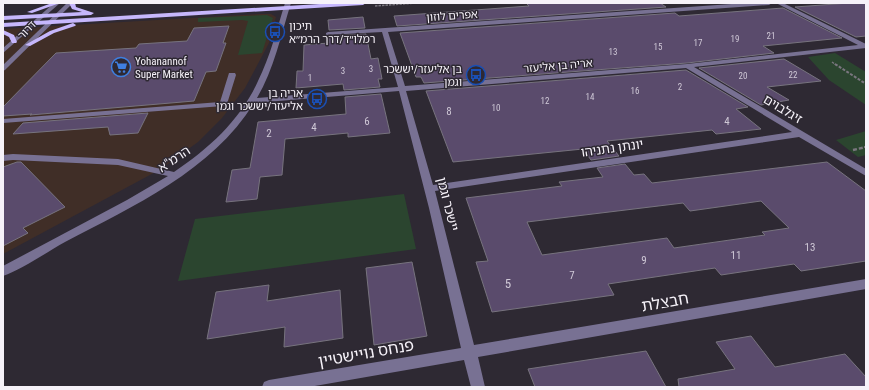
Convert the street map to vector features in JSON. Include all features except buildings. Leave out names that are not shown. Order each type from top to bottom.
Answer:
[{"type":"main road","points":[[3,17],[38,10],[57,3]]},
{"type":"main road","points":[[71,3],[74,8],[97,13]]},
{"type":"main road","points":[[3,17],[267,3]]},
{"type":"main road","points":[[3,25],[100,20],[288,6],[362,3]]},
{"type":"main road","points":[[28,45],[63,28],[100,20]]},
{"type":"main road","points":[[3,32],[12,36],[14,42]]},
{"type":"street","name":"דרור","points":[[3,51],[57,3]]},
{"type":"street","name":"דרור","points":[[3,69],[71,3]]},
{"type":"street","name":"אפרים לוזון","points":[[328,34],[769,3]]},
{"type":"street","points":[[779,3],[866,46]]},
{"type":"street","name":"הרמ\"א","points":[[3,271],[129,203],[176,175],[205,153],[226,134],[258,90],[272,55],[288,6]]},
{"type":"street","name":"יישכר וגמן","points":[[384,30],[403,90],[430,188],[478,387]]},
{"type":"street","name":"אריה בן אליעזר","points":[[250,102],[687,66],[866,46]]},
{"type":"street","name":"זיגלבוים","points":[[687,66],[866,173]]},
{"type":"street","points":[[3,121],[223,104],[232,75]]},
{"type":"street","name":"יונתן נתניהו","points":[[430,188],[799,134]]},
{"type":"street","points":[[3,158],[13,157],[118,162],[176,175]]},
{"type":"street","name":"חבצלת","points":[[469,353],[866,284]]},
{"type":"street","name":"פנחס נויישטיין","points":[[269,387],[469,353]]},
{"type":"path","points":[[817,52],[866,84]]},
{"type":"shaded area","points":[[271,14],[276,17],[269,43],[245,88],[222,118],[198,142],[161,169],[3,254],[3,29]]},
{"type":"green space","points":[[267,15],[273,18],[262,53],[238,55],[248,21],[198,22],[198,18]]},
{"type":"green space","points":[[835,53],[866,72],[866,105],[829,80],[808,57]]},
{"type":"green space","points":[[866,131],[866,155],[858,157],[836,140]]},
{"type":"green space","points":[[404,194],[416,249],[178,281],[195,219]]},
{"type":"place","name":"תיכון רמלו״ד/דרך הרמ״א","points":[[275,32]]},
{"type":"place","name":"Yohanannof Super Market","points":[[121,67]]},
{"type":"place","name":"בן אליעזר/יששכר וגמן","points":[[476,75]]},
{"type":"place","name":"אריה בן אליעזר/יששכר וגמן","points":[[317,99]]}]
